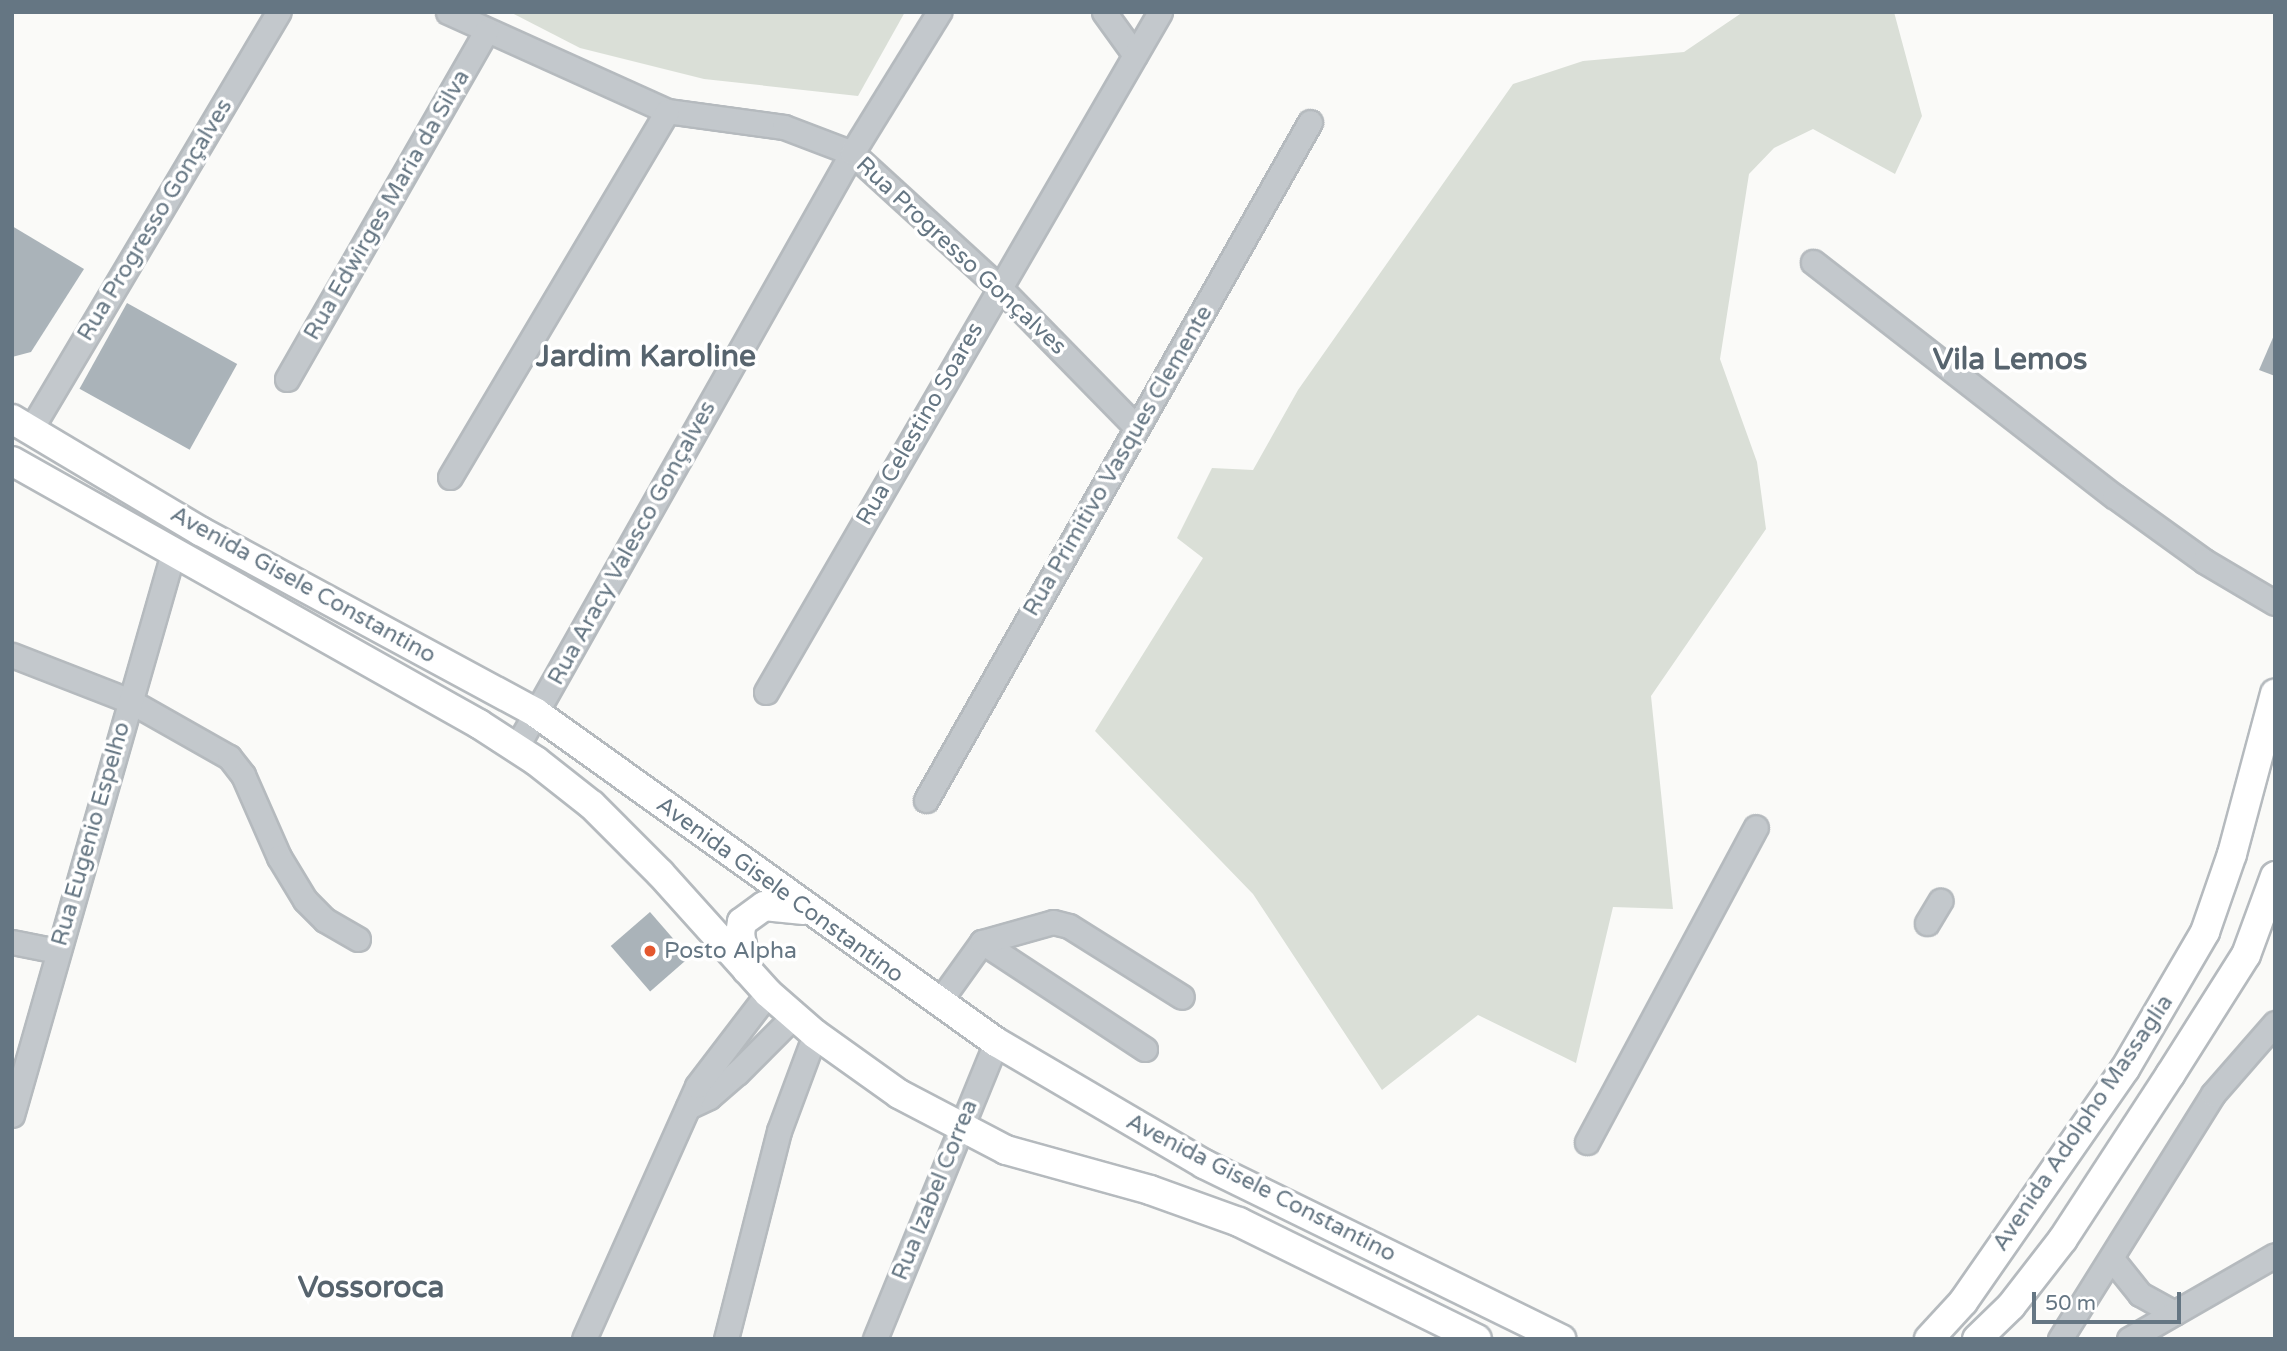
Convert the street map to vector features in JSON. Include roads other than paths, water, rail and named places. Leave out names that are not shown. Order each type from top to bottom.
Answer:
[{"type":"main road","name":"Avenida Gisele Constantino","points":[[22,424],[200,531],[536,713],[806,911],[996,1042],[1205,1164],[1561,1339]]},
{"type":"main road","name":"Avenida Gisele Constantino","points":[[12,461],[516,748],[592,805],[660,873],[768,993],[804,1025],[899,1094],[960,1129],[1006,1150],[1150,1190],[1239,1222],[1477,1339]]},
{"type":"main road","name":"Avenida Adolpho Massaglia","points":[[1929,1339],[1963,1303],[2125,1069],[2204,932],[2232,854],[2275,694]]},
{"type":"main road","name":"Avenida Adolpho Massaglia","points":[[1977,1339],[2011,1307],[2063,1239],[2177,1064],[2246,955],[2275,876]]},
{"type":"main road","points":[[747,972],[740,934],[742,922],[756,909],[771,904],[806,911]]},
{"type":"street","name":"Rua Progresso Gonçalves","points":[[22,424],[279,12]]},
{"type":"street","name":"Rua Progresso Gonçalves","points":[[448,12],[667,111],[785,127],[852,153],[999,287],[1136,427]]},
{"type":"street","name":"Rua Aracy Valesco Gonçalves","points":[[516,748],[852,153],[940,12]]},
{"type":"street","points":[[1104,12],[1135,55]]},
{"type":"street","name":"Rua Celestino Soares","points":[[766,692],[1160,12]]},
{"type":"street","name":"Rua Edwirges Maria da Silva","points":[[288,379],[486,31]]},
{"type":"street","points":[[450,477],[667,111]]},
{"type":"street","name":"Rua Primitivo Vasques Clemente","points":[[926,800],[1310,122]]},
{"type":"street","points":[[1813,262],[2126,504],[2204,561],[2275,603]]},
{"type":"street","name":"Rua Eugenio Espelho","points":[[12,1115],[173,553]]},
{"type":"street","points":[[12,655],[130,701],[229,757],[243,775],[279,857],[305,900],[326,920],[358,939]]},
{"type":"street","points":[[1587,1142],[1756,827]]},
{"type":"street","points":[[1927,923],[1940,901]]},
{"type":"street","points":[[939,1002],[982,942],[1053,922],[1069,926],[1182,997]]},
{"type":"street","points":[[12,942],[57,951]]},
{"type":"street","points":[[982,942],[1145,1049]]},
{"type":"street","points":[[584,1339],[697,1086],[768,993]]},
{"type":"street","points":[[2060,1339],[2213,1094],[2275,1023]]},
{"type":"street","points":[[688,1107],[709,1097],[737,1073],[804,1025]]},
{"type":"street","points":[[726,1339],[804,1025]]},
{"type":"street","name":"Rua Izabel Correa","points":[[875,1339],[996,1042]]},
{"type":"street","points":[[2129,1339],[2275,1255]]},
{"type":"street","points":[[2112,1259],[2140,1294],[2174,1313]]},
{"type":"place","name":"Posto Alpha","points":[[650,951]]},
{"type":"district","name":"Jardim Karoline","points":[[646,357]]},
{"type":"district","name":"Vila Lemos","points":[[2010,360]]},
{"type":"district","name":"Vossoroca","points":[[371,1288]]}]
